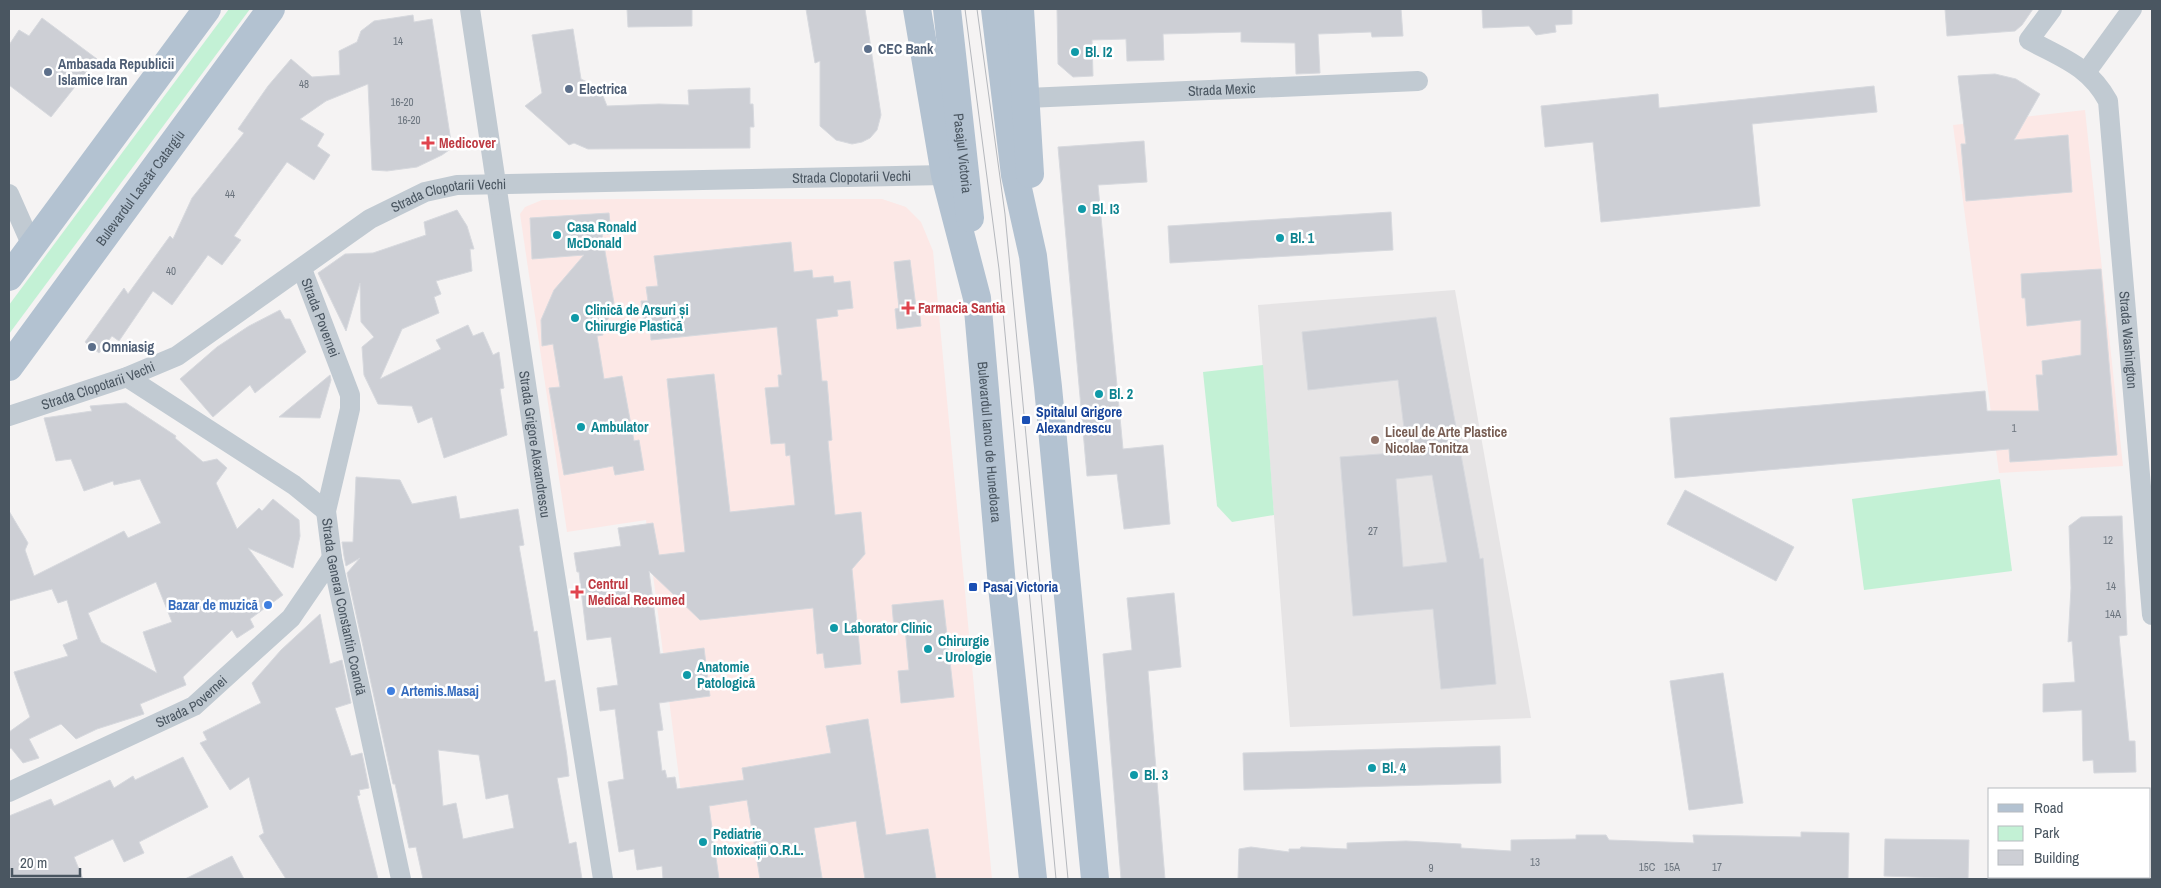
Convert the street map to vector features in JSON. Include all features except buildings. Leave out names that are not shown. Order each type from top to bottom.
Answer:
[{"type":"main road","points":[[9,277],[207,9]]},
{"type":"main road","name":"Bulevardul Lascăr Catargiu","points":[[9,367],[271,9]]},
{"type":"main road","name":"Bulevardul Iancu de Hunedoara","points":[[917,9],[945,175],[977,298],[1002,586],[1033,879]]},
{"type":"main road","name":"Pasajul Victoria","points":[[947,9],[958,94],[977,298]]},
{"type":"main road","points":[[995,9],[1016,98]]},
{"type":"main road","points":[[1020,9],[1015,175],[1034,256],[1095,879]]},
{"type":"street","name":"Strada Grigore Alexandrescu","points":[[470,9],[546,518],[603,879]]},
{"type":"street","name":"Strada Washington","points":[[2052,9],[2029,40],[2087,71],[2101,88],[2108,101],[2146,479],[2152,615]]},
{"type":"street","points":[[2087,71],[2132,9]]},
{"type":"street","name":"Strada Mexic","points":[[1016,98],[1418,81]]},
{"type":"street","name":"Strada Clopotarii Vechi","points":[[9,416],[127,376],[177,356],[370,219],[405,200],[441,187],[496,184],[945,175]]},
{"type":"street","points":[[9,194],[32,246]]},
{"type":"street","name":"Strada Povernei","points":[[302,269],[350,395],[350,409],[326,512]]},
{"type":"street","name":"Strada General Constantin Coandă","points":[[127,376],[294,485],[326,512],[332,558],[401,879]]},
{"type":"street","name":"Strada Povernei","points":[[9,792],[194,706],[291,618],[332,558]]},
{"type":"shaded area","points":[[2085,110],[2123,466],[1999,473],[1953,125]]},
{"type":"shaded area","points":[[882,199],[906,207],[921,222],[933,251],[992,879],[692,879],[646,520],[567,532],[520,214],[525,207],[542,200]]},
{"type":"shaded area","name":"Liceul de Arte Plastice Nicolae Tonitza","points":[[1455,290],[1531,718],[1290,727],[1258,305]]},
{"type":"green space","points":[[229,9],[250,9],[9,334],[9,305]]},
{"type":"green space","points":[[1263,365],[1274,515],[1232,522],[1217,506],[1203,372]]},
{"type":"green space","points":[[2000,479],[2012,571],[1864,590],[1852,499]]},
{"type":"tram line","points":[[965,9],[999,269],[1056,879]]},
{"type":"tram line","points":[[977,9],[1005,214],[1068,879]]},
{"type":"place","name":"CEC Bank","points":[[868,49]]},
{"type":"place","name":"Bl. I2","points":[[1075,52]]},
{"type":"place","name":"Ambasada Republicii Islamice Iran","points":[[48,72]]},
{"type":"place","name":"Electrica","points":[[569,89]]},
{"type":"place","name":"Medicover","points":[[428,143]]},
{"type":"place","name":"Bl. I3","points":[[1082,209]]},
{"type":"place","name":"Casa Ronald McDonald","points":[[557,235]]},
{"type":"place","name":"Bl. 1","points":[[1280,238]]},
{"type":"place","name":"Farmacia Santia","points":[[908,308]]},
{"type":"place","name":"Clinică de Arsuri și Chirurgie Plastică","points":[[575,318]]},
{"type":"place","name":"Omniasig","points":[[92,347]]},
{"type":"place","name":"Bl. 2","points":[[1099,394]]},
{"type":"place","name":"Spitalul Grigore Alexandrescu","points":[[1026,420]]},
{"type":"place","name":"Ambulator","points":[[581,427]]},
{"type":"place","name":"Liceul de Arte Plastice Nicolae Tonitza","points":[[1375,440]]},
{"type":"place","name":"Pasaj Victoria","points":[[973,587]]},
{"type":"place","name":"Centrul Medical Recumed","points":[[577,592]]},
{"type":"place","name":"Bazar de muzică","points":[[268,605]]},
{"type":"place","name":"Laborator Clinic","points":[[834,628]]},
{"type":"place","name":"Chirurgie - Urologie","points":[[928,649]]},
{"type":"place","name":"Anatomie Patologică","points":[[687,675]]},
{"type":"place","name":"Artemis.Masaj","points":[[391,691]]},
{"type":"place","name":"Bl. 4","points":[[1372,768]]},
{"type":"place","name":"Bl. 3","points":[[1134,775]]},
{"type":"place","name":"Pediatrie Intoxicații O.R.L.","points":[[703,842]]}]
